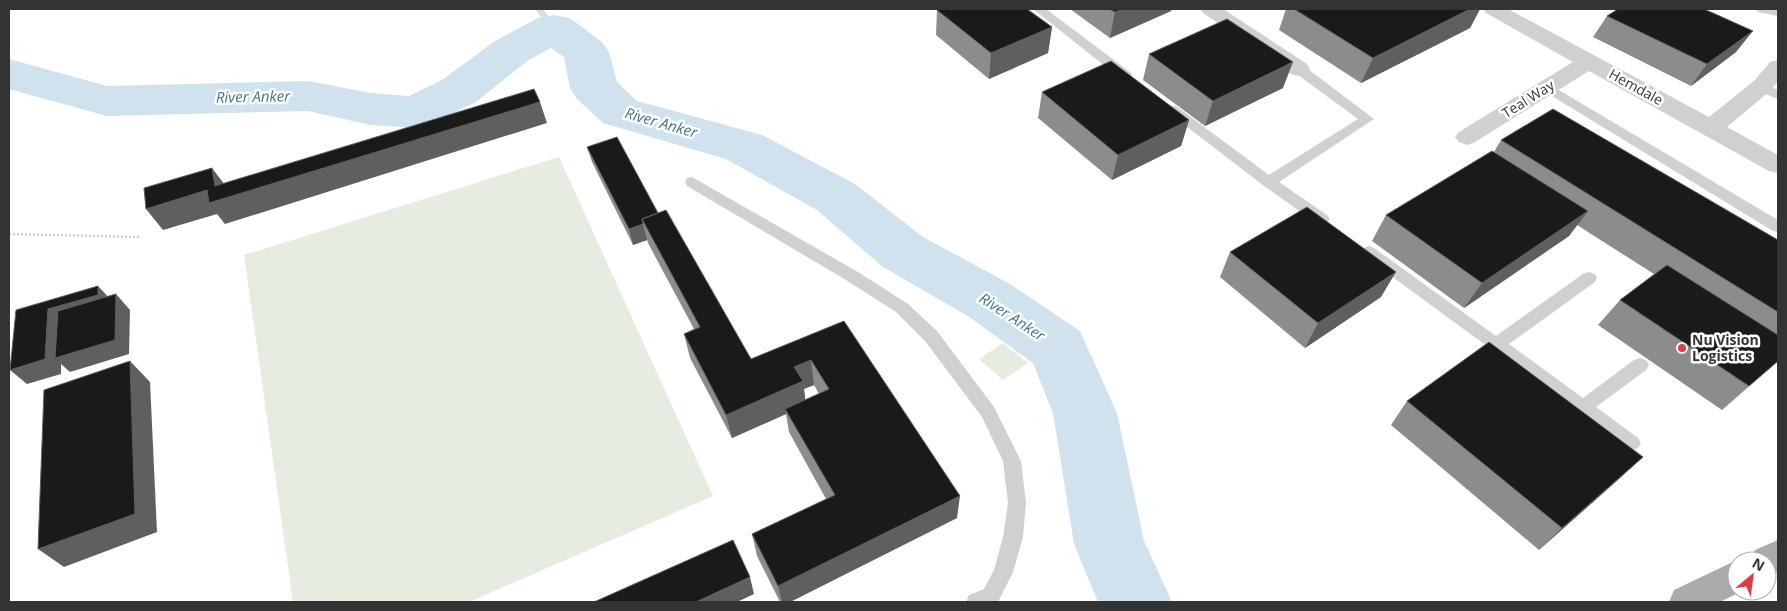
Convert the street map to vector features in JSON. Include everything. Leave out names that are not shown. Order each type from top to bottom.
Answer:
[{"type":"main road","points":[[1686,602],[1727,581]]},
{"type":"street","name":"Hemdale","points":[[1493,9],[1778,165]]},
{"type":"street","points":[[1222,11],[1299,69]]},
{"type":"street","name":"Teal Way","points":[[1467,136],[1589,61]]},
{"type":"street","points":[[1711,128],[1769,91],[1778,67]]},
{"type":"lane","points":[[1039,9],[1138,85]]},
{"type":"lane","points":[[1762,9],[1778,12]]},
{"type":"lane","points":[[1269,182],[1367,119],[1299,69]]},
{"type":"lane","points":[[1547,87],[1778,227]]},
{"type":"lane","points":[[1162,102],[1269,182],[1332,226]]},
{"type":"lane","points":[[692,182],[852,276],[902,308],[931,336],[988,412],[1012,461],[1017,504],[1013,537],[1003,572],[991,596],[976,602]]},
{"type":"lane","points":[[1356,243],[1632,443]]},
{"type":"lane","points":[[1497,344],[1589,278]]},
{"type":"lane","points":[[1582,408],[1640,365]]},
{"type":"path","points":[[9,234],[139,237]]},
{"type":"shaded area","points":[[559,157],[713,496],[469,602],[293,602],[244,255]]},
{"type":"shaded area","points":[[1003,343],[1028,363],[1003,380],[979,359]]},
{"type":"building","points":[[1027,9],[1052,27],[991,53],[937,10]]},
{"type":"building","points":[[1109,9],[1123,9],[1115,12]]},
{"type":"building","points":[[1294,9],[1470,9],[1373,58]]},
{"type":"building","points":[[1618,9],[1704,9],[1753,31],[1707,64],[1607,16]]},
{"type":"building","points":[[1227,19],[1293,62],[1213,101],[1149,54]]},
{"type":"building","points":[[1111,61],[1189,120],[1118,155],[1042,92]]},
{"type":"building","points":[[534,89],[540,102],[209,203],[207,190],[146,209],[144,188],[212,168],[215,186]]},
{"type":"building","points":[[1553,109],[1778,240],[1778,312],[1501,140]]},
{"type":"building","points":[[617,137],[658,213],[642,219],[643,224],[629,229],[587,147]]},
{"type":"building","points":[[1492,151],[1588,211],[1482,283],[1386,215]]},
{"type":"building","points":[[1307,207],[1396,272],[1318,323],[1230,252]]},
{"type":"building","points":[[666,210],[751,359],[844,321],[960,496],[778,586],[752,534],[835,495],[785,409],[829,389],[811,360],[794,367],[803,381],[726,415],[684,334],[700,327],[642,219]]},
{"type":"building","points":[[1667,265],[1778,335],[1778,361],[1749,386],[1620,300]]},
{"type":"building","points":[[98,286],[98,295],[48,309],[45,359],[10,370],[16,310]]},
{"type":"building","points":[[116,294],[115,340],[55,358],[58,311]]},
{"type":"building","points":[[1489,342],[1643,457],[1562,528],[1407,401]]},
{"type":"building","points":[[130,361],[135,514],[38,549],[44,390]]},
{"type":"building","points":[[733,540],[750,577],[696,602],[594,602]]},
{"type":"waterway","points":[[539,9],[554,28]]},
{"type":"waterway","name":"River Anker","points":[[9,74],[107,101],[308,96],[371,109],[416,112],[459,91],[511,51],[554,28],[586,52],[594,88],[620,112],[744,147],[836,197],[903,252],[989,300],[1058,348],[1085,413],[1109,544],[1135,602]]},
{"type":"place","name":"Nu Vision Logistics","points":[[1682,348]]}]
